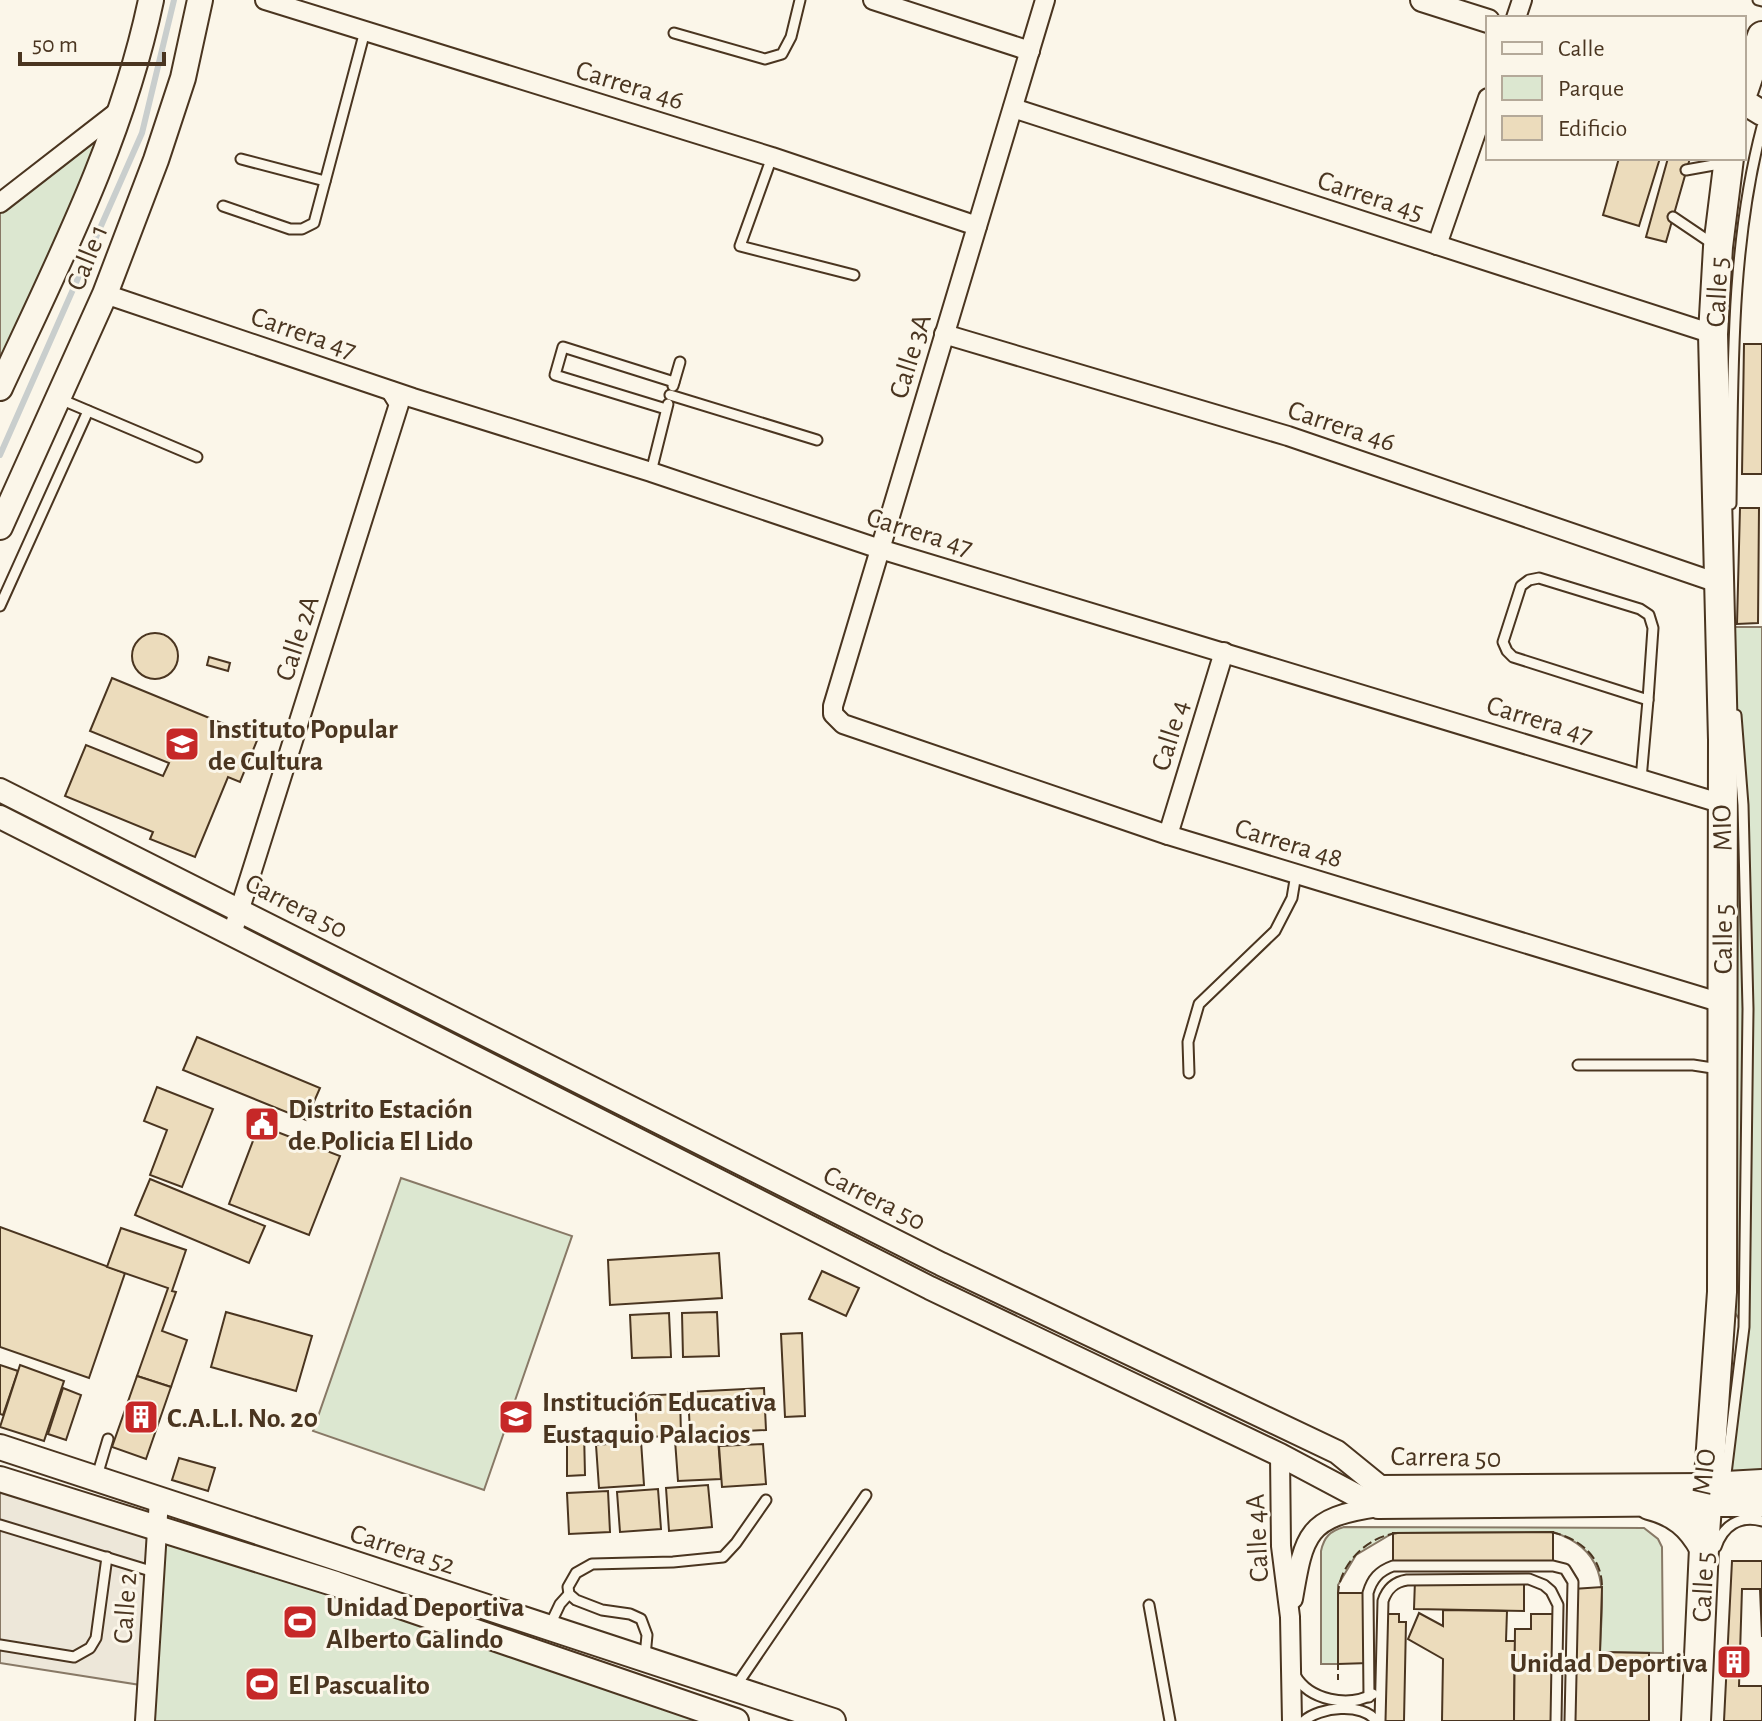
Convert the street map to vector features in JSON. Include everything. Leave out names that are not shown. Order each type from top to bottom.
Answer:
[{"type":"main road","name":"Calle 1","points":[[0,388],[90,195],[123,108],[151,0]]},
{"type":"main road","name":"Calle 1","points":[[0,527],[105,294],[170,119],[183,78],[200,0]]},
{"type":"main road","points":[[1746,83],[1762,36]]},
{"type":"main road","name":"Calle 5","points":[[1696,1721],[1715,1494],[1722,1292],[1723,804],[1713,334],[1718,247],[1729,160]]},
{"type":"main road","name":"Carrera 52","points":[[0,1447],[833,1721]]},
{"type":"main road","name":"Carrera 52","points":[[0,1479],[336,1584],[736,1721]]},
{"type":"main road","name":"Carrera 50","points":[[1715,1494],[1762,1482]]},
{"type":"main road","name":"Carrera 50","points":[[1715,1494],[1762,1504]]},
{"type":"main road","points":[[1649,1505],[1667,1510],[1682,1519],[1711,1553]]},
{"type":"street","name":"Carrera 46","points":[[265,0],[772,157],[977,226]]},
{"type":"street","points":[[873,0],[1030,51]]},
{"type":"street","name":"Calle 3A","points":[[843,724],[833,714],[833,706],[1045,0]]},
{"type":"street","points":[[1422,0],[1486,20]]},
{"type":"street","points":[[1437,245],[1486,104]]},
{"type":"street","points":[[0,203],[123,108]]},
{"type":"street","name":"Carrera 45","points":[[1013,108],[1713,334]]},
{"type":"street","name":"Carrera 47","points":[[105,294],[401,398],[651,472],[880,549],[1723,804]]},
{"type":"street","name":"Carrera 46","points":[[944,334],[1288,436],[1718,583]]},
{"type":"street","name":"Calle 2A","points":[[232,934],[401,398]]},
{"type":"street","name":"Calle 4","points":[[1168,835],[1224,652]]},
{"type":"street","name":"Carrera 48","points":[[843,724],[1168,835],[1722,1003]]},
{"type":"street","name":"Carrera 50","points":[[0,790],[941,1264],[1337,1452],[1380,1487],[1715,1494]]},
{"type":"street","name":"Carrera 50","points":[[0,817],[930,1288],[1280,1455],[1378,1507],[1649,1505],[1715,1494]]},
{"type":"street","name":"Calle 4A","points":[[1280,1455],[1281,1546],[1290,1617],[1292,1721]]},
{"type":"street","name":"Calle 2","points":[[145,1721],[159,1499]]},
{"type":"street","name":"Calle 4A","points":[[1290,1617],[1301,1550],[1309,1535],[1338,1516],[1378,1507]]},
{"type":"lane","points":[[674,33],[765,59],[782,54],[791,37],[800,0]]},
{"type":"lane","points":[[223,206],[290,229],[302,229],[314,223],[365,31]]},
{"type":"lane","points":[[1731,509],[1741,250],[1750,180],[1762,127]]},
{"type":"lane","points":[[772,157],[740,246],[854,275]]},
{"type":"lane","points":[[241,159],[325,181]]},
{"type":"lane","points":[[1686,170],[1729,160]]},
{"type":"lane","points":[[1673,217],[1718,247]]},
{"type":"lane","points":[[666,409],[555,375],[563,347],[674,382]]},
{"type":"lane","points":[[651,472],[680,362]]},
{"type":"lane","points":[[670,395],[817,440]]},
{"type":"lane","points":[[58,398],[197,457]]},
{"type":"lane","points":[[0,606],[88,411]]},
{"type":"lane","points":[[1730,553],[1732,671]]},
{"type":"lane","points":[[1641,779],[1648,700],[1653,628],[1649,615],[1640,609],[1539,578],[1521,586],[1503,642],[1513,657],[1648,700]]},
{"type":"lane","name":"MIO","points":[[1715,1494],[1744,1327],[1748,1041],[1743,805],[1735,701]]},
{"type":"lane","points":[[1189,1073],[1188,1042],[1199,1004],[1275,931],[1292,898],[1296,874]]},
{"type":"lane","points":[[1578,1065],[1693,1065],[1722,1069]]},
{"type":"lane","points":[[96,1479],[108,1439]]},
{"type":"lane","points":[[734,1689],[866,1495]]},
{"type":"lane","points":[[645,1660],[648,1647],[641,1619],[576,1600],[569,1594],[568,1587],[576,1573],[592,1564],[723,1557],[766,1500]]},
{"type":"lane","points":[[1711,1553],[1728,1526],[1739,1520],[1762,1521]]},
{"type":"lane","points":[[0,1525],[154,1572]]},
{"type":"lane","points":[[0,1645],[74,1657],[90,1648],[96,1638],[107,1557]]},
{"type":"lane","points":[[1369,1697],[1368,1593],[1372,1581],[1381,1571],[1393,1566],[1553,1566],[1565,1569],[1573,1582],[1570,1721]]},
{"type":"lane","points":[[1304,1721],[1325,1710],[1378,1721],[1383,1601],[1395,1583],[1415,1580],[1529,1579],[1551,1591],[1558,1605],[1556,1721]]},
{"type":"lane","points":[[549,1628],[553,1615],[569,1594]]},
{"type":"lane","points":[[1149,1605],[1170,1721]]},
{"type":"lane","points":[[1291,1668],[1300,1685],[1315,1696],[1337,1699],[1369,1697],[1381,1686]]},
{"type":"green space","points":[[123,108],[0,388],[0,203]]},
{"type":"green space","points":[[1729,627],[1762,627],[1762,1482],[1724,1484],[1744,1327],[1722,1292],[1723,740],[1741,800]]},
{"type":"green space","points":[[401,1178],[572,1236],[484,1490],[313,1431]]},
{"type":"green space","points":[[1344,1527],[1644,1528],[1658,1539],[1662,1547],[1663,1653],[1600,1652],[1602,1596],[1595,1565],[1587,1552],[1573,1541],[1553,1532],[1393,1533],[1356,1555],[1338,1585],[1338,1664],[1321,1664],[1321,1551],[1328,1535]]},
{"type":"green space","name":"Unidad Deportiva Alberto Galindo","points":[[157,1529],[736,1721],[145,1721]]},
{"type":"shaded area","points":[[0,1479],[157,1529],[147,1686],[0,1663]]},
{"type":"building","points":[[1618,160],[1659,160],[1639,226],[1603,215]]},
{"type":"building","points":[[1667,160],[1689,160],[1666,242],[1646,237]]},
{"type":"building","points":[[1744,344],[1762,344],[1762,474],[1742,474]]},
{"type":"building","points":[[1740,508],[1759,508],[1758,623],[1737,624]]},
{"type":"building","points":[[155,633],[172,639],[178,656],[172,673],[155,679],[138,673],[132,656],[138,639]]},
{"type":"building","points":[[209,657],[230,663],[228,671],[207,665]]},
{"type":"building","points":[[112,678],[258,738],[240,782],[228,777],[195,857],[150,839],[153,832],[65,796],[86,745],[163,776],[169,763],[90,731]]},
{"type":"building","points":[[197,1037],[320,1088],[306,1120],[183,1070]]},
{"type":"building","points":[[157,1087],[213,1109],[182,1187],[150,1175],[167,1130],[144,1121]]},
{"type":"building","points":[[259,1125],[340,1156],[309,1235],[229,1204]]},
{"type":"building","points":[[150,1179],[265,1226],[249,1263],[135,1215]]},
{"type":"building","points":[[0,1227],[125,1273],[89,1378],[0,1347]]},
{"type":"building","points":[[121,1228],[186,1250],[162,1331],[187,1340],[171,1387],[137,1376],[168,1288],[107,1267]]},
{"type":"building","points":[[719,1253],[722,1298],[610,1305],[608,1260]]},
{"type":"building","points":[[822,1271],[859,1288],[846,1316],[809,1299]]},
{"type":"building","points":[[226,1312],[312,1336],[296,1391],[211,1367]]},
{"type":"building","points":[[717,1312],[719,1356],[683,1357],[682,1313]]},
{"type":"building","points":[[669,1313],[671,1357],[632,1358],[630,1315]]},
{"type":"building","points":[[802,1333],[805,1416],[785,1417],[781,1334]]},
{"type":"building","points":[[0,1365],[18,1371],[3,1415],[0,1414]]},
{"type":"building","points":[[20,1365],[64,1381],[44,1441],[0,1427]]},
{"type":"building","name":"C.A.L.I. No. 20","points":[[137,1376],[171,1387],[146,1459],[112,1447]]},
{"type":"building","points":[[63,1388],[81,1395],[66,1440],[48,1434]]},
{"type":"building","points":[[764,1388],[766,1430],[690,1434],[688,1392]]},
{"type":"building","points":[[680,1394],[681,1436],[637,1437],[635,1396]]},
{"type":"building","points":[[567,1431],[584,1431],[585,1475],[567,1476]]},
{"type":"building","points":[[718,1438],[721,1479],[678,1481],[675,1440]]},
{"type":"building","points":[[641,1441],[644,1485],[599,1488],[596,1445]]},
{"type":"building","points":[[763,1444],[766,1484],[722,1487],[719,1446]]},
{"type":"building","points":[[179,1458],[215,1468],[208,1491],[172,1480]]},
{"type":"building","points":[[708,1485],[712,1527],[669,1531],[666,1488]]},
{"type":"building","points":[[658,1489],[661,1529],[620,1532],[617,1492]]},
{"type":"building","points":[[608,1491],[610,1532],[569,1534],[567,1493]]},
{"type":"building","points":[[1553,1532],[1553,1566],[1393,1566],[1393,1533]]},
{"type":"building","name":"Unidad Deportiva","points":[[1732,1561],[1762,1561],[1762,1637],[1760,1589],[1742,1589],[1739,1686],[1762,1686],[1762,1721],[1724,1721]]},
{"type":"building","points":[[1524,1579],[1524,1611],[1414,1609],[1415,1580]]},
{"type":"building","points":[[1602,1587],[1600,1652],[1649,1653],[1649,1721],[1570,1721],[1573,1589]]},
{"type":"building","points":[[1338,1593],[1368,1593],[1369,1663],[1338,1664]]},
{"type":"building","points":[[1443,1610],[1507,1611],[1506,1641],[1515,1641],[1514,1721],[1442,1721],[1443,1659],[1408,1639],[1419,1613],[1443,1626]]},
{"type":"building","points":[[1382,1614],[1399,1614],[1399,1622],[1406,1622],[1404,1721],[1380,1721]]},
{"type":"building","points":[[1531,1614],[1558,1614],[1556,1721],[1514,1721],[1515,1629],[1531,1629]]},
{"type":"waterway","points":[[0,455],[142,133],[174,0]]},
{"type":"fence","points":[[1551,1532],[1571,1539],[1587,1550],[1598,1566],[1602,1587]]},
{"type":"fence","points":[[1338,1596],[1343,1573],[1357,1554],[1376,1539],[1399,1533]]},
{"type":"fence","points":[[1338,1660],[1338,1680]]},
{"type":"place","name":"Instituto Popular de Cultura","points":[[182,744]]},
{"type":"place","name":"Distrito Estación de Policia El Lido","points":[[262,1124]]},
{"type":"place","name":"C.A.L.I. No. 20","points":[[141,1417]]},
{"type":"place","name":"Institución Educativa Eustaquio Palacios","points":[[516,1417]]},
{"type":"place","name":"Unidad Deportiva Alberto Galindo","points":[[300,1622]]},
{"type":"place","name":"Unidad Deportiva","points":[[1734,1662]]},
{"type":"place","name":"El Pascualito","points":[[262,1684]]}]
